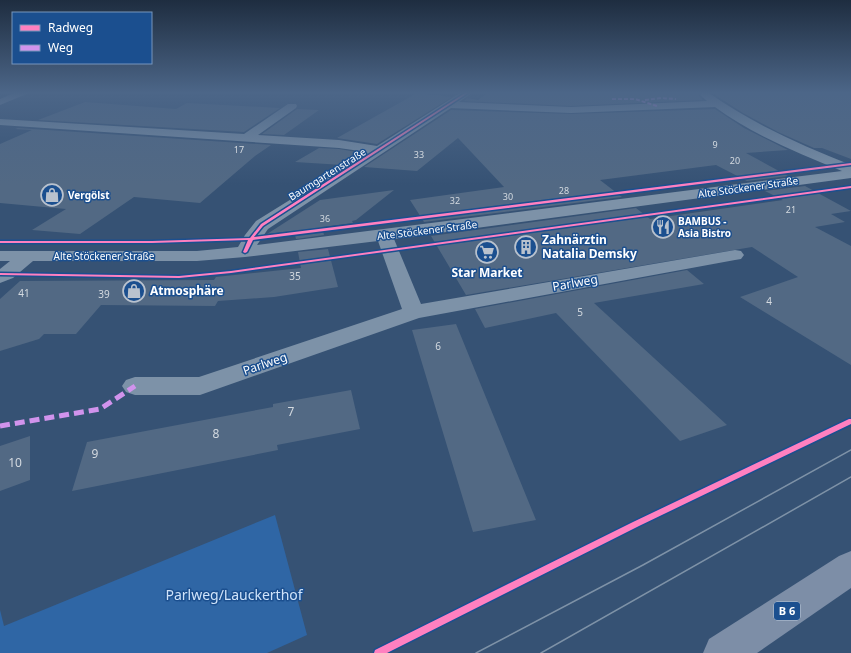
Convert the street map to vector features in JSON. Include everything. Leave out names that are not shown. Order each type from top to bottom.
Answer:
[{"type":"main road","name":"B 6","points":[[723,653],[851,568]]},
{"type":"street","points":[[21,123],[354,145],[380,150]]},
{"type":"street","points":[[245,139],[267,123]]},
{"type":"street","name":"Baumgartenstraße","points":[[245,252],[251,239],[262,225],[421,123]]},
{"type":"street","points":[[747,123],[778,140],[851,170]]},
{"type":"street","name":"Alte Stöckener Straße","points":[[0,256],[197,256],[245,252],[851,174]]},
{"type":"street","points":[[384,235],[414,312]]},
{"type":"street","name":"Parlweg","points":[[135,386],[200,386],[414,312],[735,255]]},
{"type":"street","points":[[0,277],[29,256]]},
{"type":"green space","name":"Parlweg/Lauckerthof","points":[[275,515],[307,635],[267,653],[0,653],[0,610],[4,626]]},
{"type":"building","points":[[98,123],[257,123],[244,132]]},
{"type":"building","points":[[277,123],[300,123],[284,135],[262,134]]},
{"type":"building","points":[[363,123],[410,123],[377,144],[337,138]]},
{"type":"building","points":[[430,123],[737,123],[788,150],[746,153],[788,176],[747,181],[716,165],[600,180],[622,197],[424,222],[410,200],[504,187],[458,138],[417,171],[364,167]]},
{"type":"building","points":[[762,123],[851,123],[851,159],[822,148],[814,148]]},
{"type":"building","points":[[18,128],[271,145],[255,156],[200,203],[134,197],[80,234],[32,230],[66,209],[0,203],[0,144],[32,130],[15,129]]},
{"type":"building","points":[[319,148],[339,149],[363,153],[343,165],[295,162]]},
{"type":"building","points":[[805,186],[851,211],[831,214],[845,222],[815,227],[851,246],[851,365],[740,297],[798,277],[752,247],[466,295],[431,236],[636,208],[650,219],[783,200],[765,191]]},
{"type":"building","points":[[394,190],[356,220],[352,221],[353,223],[322,227],[324,235],[296,239],[294,231],[267,234],[320,200]]},
{"type":"building","points":[[328,249],[338,287],[274,297],[218,301],[215,306],[101,305],[76,334],[44,334],[39,339],[0,351],[0,299],[20,281],[214,280],[216,277],[301,268],[298,252]]},
{"type":"building","points":[[687,270],[704,284],[594,303],[727,425],[680,441],[556,313],[485,328],[475,309]]},
{"type":"building","points":[[456,324],[536,520],[473,532],[412,330]]},
{"type":"building","points":[[351,390],[360,429],[277,445],[278,450],[72,491],[87,442],[273,407],[273,404]]},
{"type":"building","points":[[30,436],[30,480],[0,491],[0,446]]},
{"type":"tram line","points":[[476,653],[643,565],[851,450]]},
{"type":"tram line","points":[[541,653],[851,477]]},
{"type":"marked path","points":[[0,426],[100,409],[135,386]]},
{"type":"cycle path","points":[[245,252],[251,239],[262,225],[420,123]]},
{"type":"cycle path","points":[[0,242],[152,242],[251,239],[851,164]]},
{"type":"cycle path","points":[[0,274],[179,277],[231,272],[851,187]]},
{"type":"cycle path","points":[[378,653],[636,524],[851,421]]},
{"type":"place","name":"Vergölst","points":[[52,195]]},
{"type":"place","name":"BAMBUS - Asia Bistro","points":[[663,227]]},
{"type":"place","name":"Zahnärztin Natalia Demsky","points":[[526,247]]},
{"type":"place","name":"Star Market","points":[[487,252]]},
{"type":"place","name":"Atmosphäre","points":[[134,291]]}]
